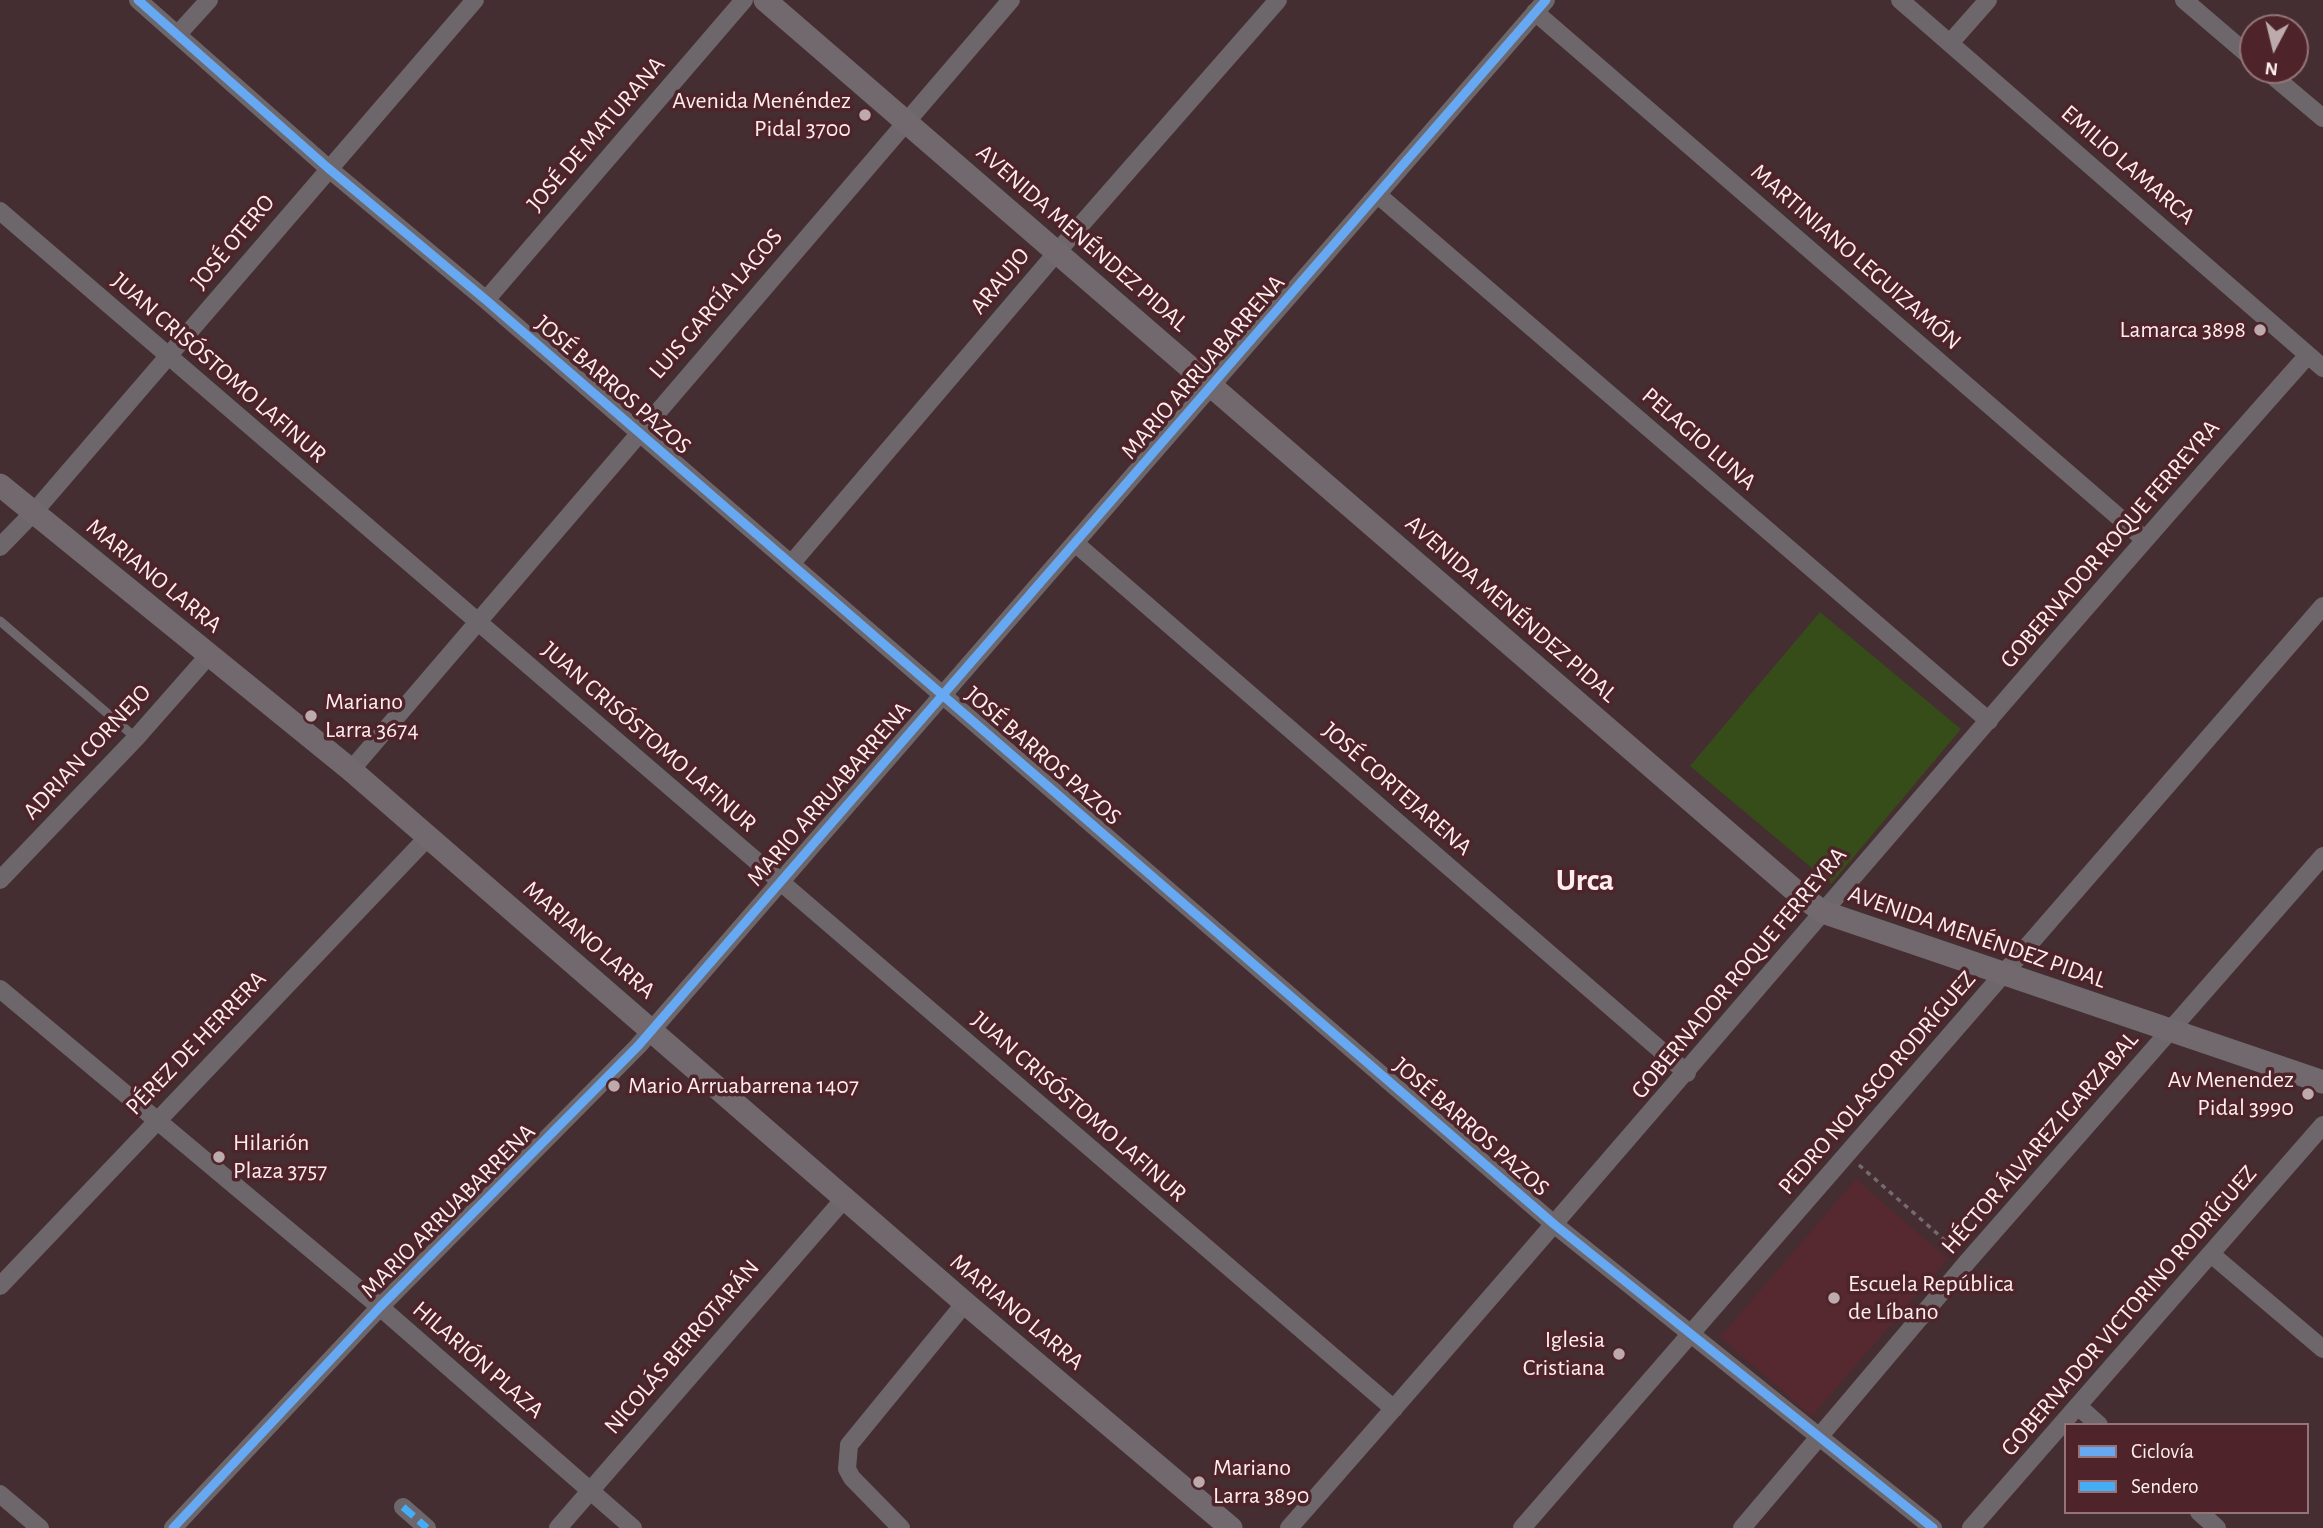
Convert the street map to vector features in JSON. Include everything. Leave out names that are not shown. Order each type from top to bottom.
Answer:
[{"type":"main road","name":"AVENIDA MENÉNDEZ PIDAL","points":[[765,0],[1800,895],[1823,912],[2323,1082]]},
{"type":"main road","name":"MARIANO LARRA","points":[[0,485],[351,769],[653,1029],[844,1199],[1231,1528]]},
{"type":"street","name":"JOSÉ BARROS PAZOS","points":[[138,0],[328,168],[486,300],[1555,1225],[1692,1332],[1820,1439],[1933,1528]]},
{"type":"street","points":[[178,34],[209,0]]},
{"type":"street","name":"JOSÉ OTERO","points":[[0,547],[34,512],[475,0]]},
{"type":"street","name":"JOSÉ DE MATURANA","points":[[486,300],[744,0]]},
{"type":"street","name":"LUIS GARCÍA LAGOS","points":[[351,769],[1011,0]]},
{"type":"street","name":"ARAUJO","points":[[791,564],[1058,251],[1278,0]]},
{"type":"street","name":"EMILIO LAMARCA","points":[[1900,0],[2323,368]]},
{"type":"street","points":[[1950,43],[1988,0]]},
{"type":"street","points":[[2185,0],[2239,47]]},
{"type":"street","name":"MARIO ARRUABARRENA","points":[[173,1528],[380,1307],[653,1029],[1541,6]]},
{"type":"street","name":"MARTINIANO LEGUIZAMÓN","points":[[1541,6],[2144,539]]},
{"type":"street","points":[[2283,84],[2323,118]]},
{"type":"street","name":"PELAGIO LUNA","points":[[1378,195],[1989,721]]},
{"type":"street","name":"JUAN CRISÓSTOMO LAFINUR","points":[[0,211],[1394,1409]]},
{"type":"street","name":"GOBERNADOR ROQUE FERREYRA","points":[[1289,1528],[1687,1073],[2144,539],[2308,355]]},
{"type":"street","name":"JOSÉ CORTEJARENA","points":[[1075,544],[1687,1073]]},
{"type":"street","name":"PEDRO NOLASCO RODRÍGUEZ","points":[[1522,1528],[2323,606]]},
{"type":"street","name":"ADRIAN CORNEJO","points":[[0,880],[135,738],[209,655]]},
{"type":"street","name":"PÉREZ DE HERRERA","points":[[0,1286],[429,836]]},
{"type":"street","name":"HÉCTOR ÁLVAREZ IGARZABAL","points":[[1742,1528],[1968,1261],[2323,856]]},
{"type":"street","name":"HILARIÓN PLAZA","points":[[0,989],[380,1307],[633,1528]]},
{"type":"street","name":"GOBERNADOR VICTORINO RODRÍGUEZ","points":[[1971,1528],[2323,1125]]},
{"type":"street","name":"NICOLÁS BERROTARÁN","points":[[558,1528],[844,1199]]},
{"type":"street","points":[[2211,1254],[2323,1349]]},
{"type":"street","points":[[901,1528],[852,1478],[847,1469],[849,1445],[965,1303]]},
{"type":"street","points":[[2079,1406],[2097,1423]]},
{"type":"street","points":[[0,1494],[40,1528]]},
{"type":"street","points":[[403,1507],[427,1528]]},
{"type":"street","points":[[2201,1514],[2217,1528]]},
{"type":"lane","points":[[0,621],[135,738]]},
{"type":"path","points":[[1847,1155],[1968,1261]]},
{"type":"shaded area","name":"Escuela República de Líbano","points":[[1856,1179],[1948,1259],[1812,1416],[1720,1337]]},
{"type":"green space","points":[[1820,612],[1961,729],[1831,884],[1690,766]]},
{"type":"marked path","points":[[403,1507],[427,1528]]},
{"type":"cycle path","points":[[138,0],[328,168],[486,300],[1555,1225],[1933,1528]]},
{"type":"cycle path","points":[[173,1528],[380,1307],[638,1046],[1546,0]]},
{"type":"place","name":"Avenida Menéndez Pidal 3700","points":[[865,115]]},
{"type":"place","name":"Lamarca 3898","points":[[2260,330]]},
{"type":"place","name":"Mariano Larra 3674","points":[[311,716]]},
{"type":"place","name":"Mario Arruabarrena 1407","points":[[614,1086]]},
{"type":"place","name":"Av Menendez Pidal 3990","points":[[2308,1094]]},
{"type":"place","name":"Hilarión Plaza 3757","points":[[219,1157]]},
{"type":"place","name":"Escuela República de Líbano","points":[[1834,1298]]},
{"type":"place","name":"Iglesia Cristiana","points":[[1619,1354]]},
{"type":"place","name":"Mariano Larra 3890","points":[[1199,1482]]},
{"type":"district","name":"Urca","points":[[1585,880]]}]
